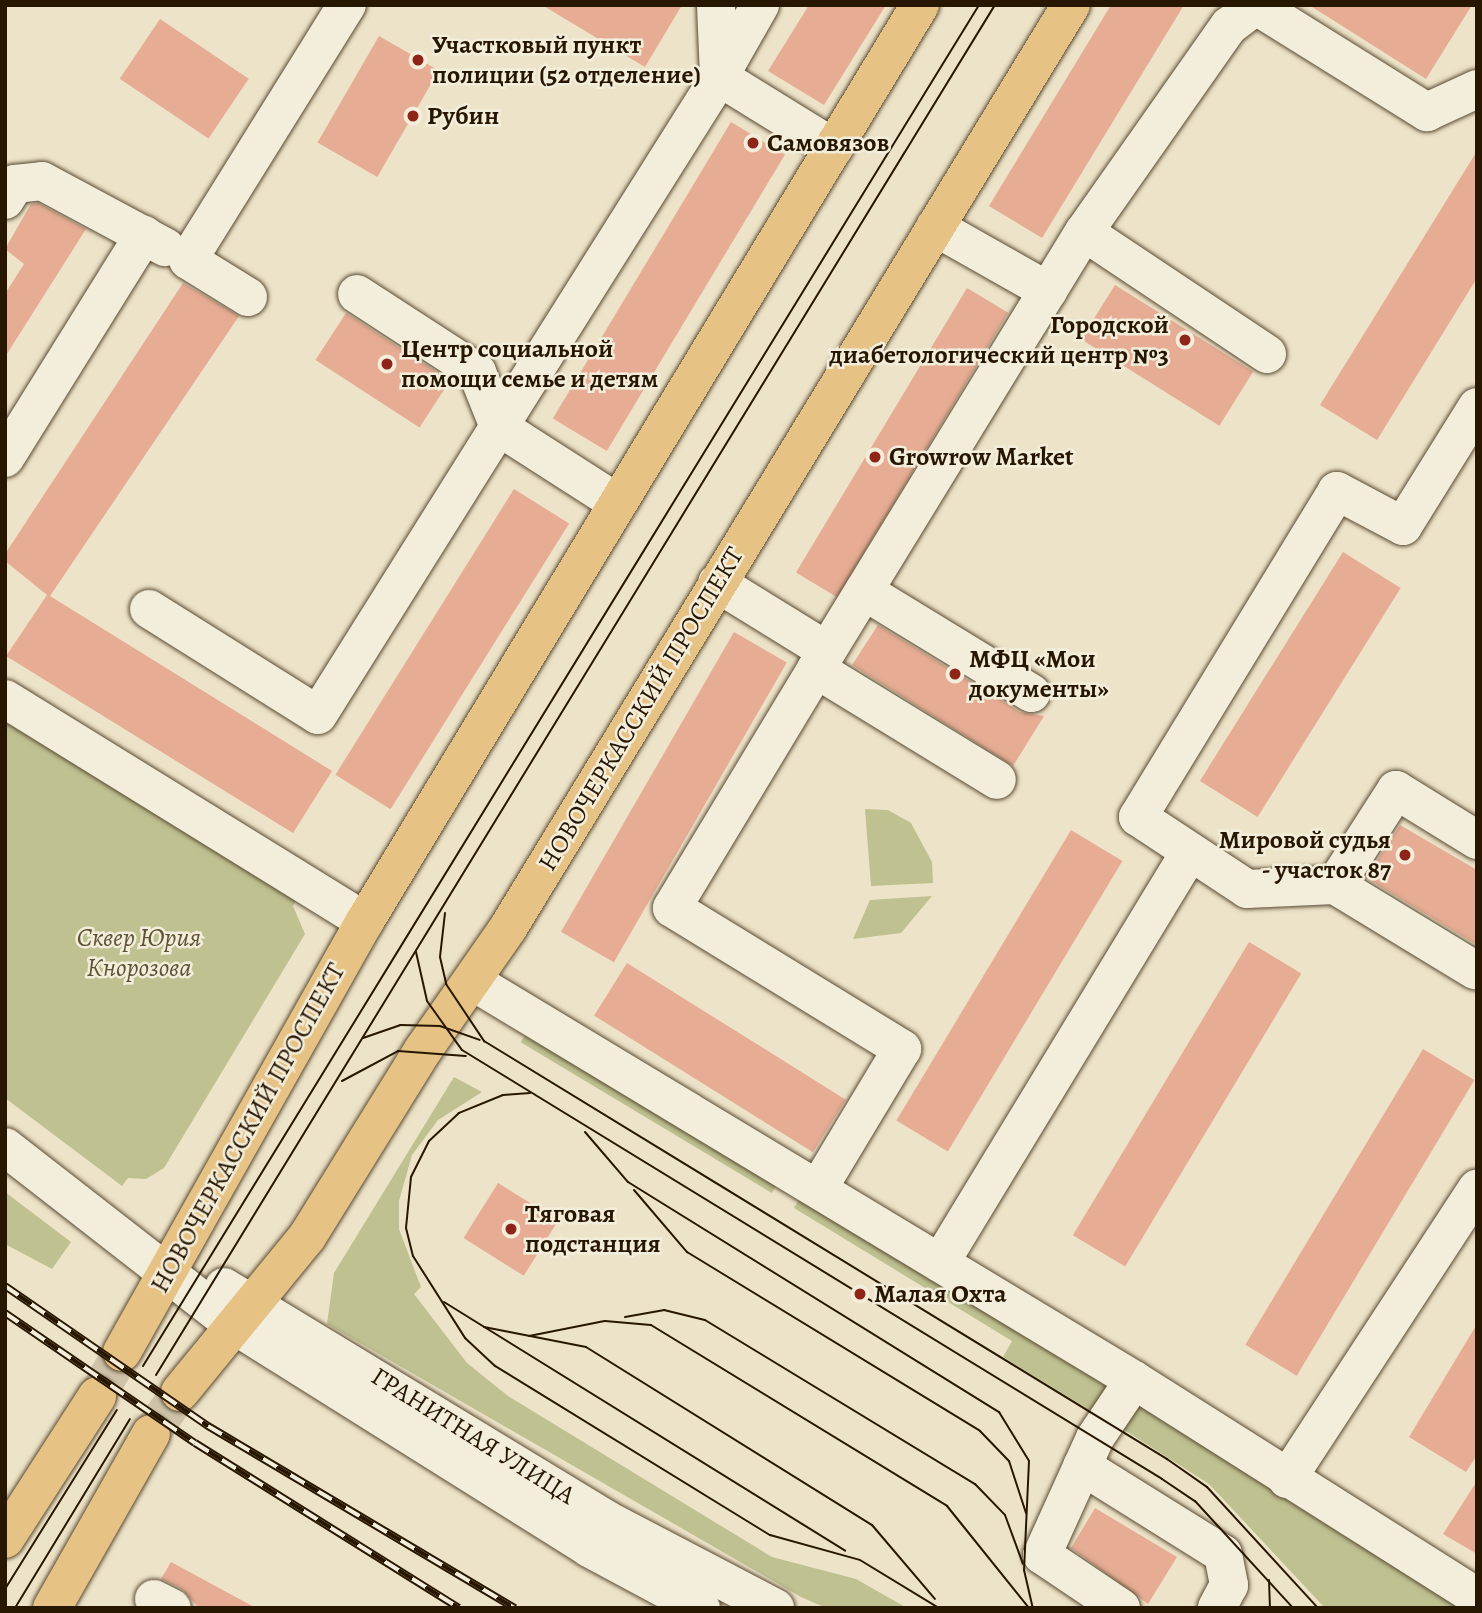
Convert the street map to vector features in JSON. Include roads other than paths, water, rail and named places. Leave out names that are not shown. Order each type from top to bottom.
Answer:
[{"type":"main road","name":"НОВОЧЕРКАССКИЙ ПРОСПЕКТ","points":[[122,1352],[365,921],[616,502],[920,5]]},
{"type":"main road","name":"НОВОЧЕРКАССКИЙ ПРОСПЕКТ","points":[[180,1392],[307,1237],[472,981],[1071,5]]},
{"type":"main road","points":[[5,1539],[94,1401]]},
{"type":"main road","points":[[52,1608],[149,1437]]},
{"type":"street","points":[[188,260],[347,5]]},
{"type":"street","points":[[716,5],[719,77]]},
{"type":"street","points":[[149,609],[317,715],[719,77],[760,5]]},
{"type":"street","points":[[818,1189],[902,1049],[672,908],[1084,232],[1229,26],[1254,7],[1427,112],[1477,89]]},
{"type":"street","points":[[719,77],[834,148]]},
{"type":"street","points":[[5,200],[15,184],[42,181],[144,235],[248,298]]},
{"type":"street","points":[[935,227],[1048,290]]},
{"type":"street","points":[[1084,232],[1267,354]]},
{"type":"street","points":[[5,458],[144,235]]},
{"type":"street","points":[[357,294],[477,372],[499,427],[616,502]]},
{"type":"street","points":[[1476,972],[1335,885],[1247,888],[1189,854],[1138,817],[1337,491],[1403,526],[1477,407]]},
{"type":"street","points":[[717,583],[822,660],[997,780]]},
{"type":"street","points":[[864,591],[1031,693]]},
{"type":"street","points":[[5,699],[365,921]]},
{"type":"street","points":[[1335,885],[1396,790],[1477,839]]},
{"type":"street","points":[[940,1263],[1189,854]]},
{"type":"street","points":[[472,981],[1134,1380],[1477,1597]]},
{"type":"street","name":"ГРАНИТНАЯ УЛИЦА","points":[[5,1147],[169,1269],[605,1519],[775,1608]]},
{"type":"street","points":[[1287,1479],[1477,1189]]},
{"type":"street","name":"ГРАНИТНАЯ УЛИЦА","points":[[246,1313],[589,1548],[701,1608]]},
{"type":"street","points":[[1121,1608],[1042,1555],[1082,1466],[1134,1380]]},
{"type":"street","points":[[1082,1466],[1223,1554],[1229,1585],[1217,1608]]},
{"type":"tunnel","points":[[97,1396],[122,1352]]},
{"type":"tunnel","points":[[151,1434],[180,1392]]},
{"type":"tram line","points":[[143,1366],[979,5]]},
{"type":"tram line","points":[[156,1375],[995,5]]},
{"type":"tram line","points":[[445,913],[440,957],[446,984],[484,1041],[1167,1459],[1207,1487],[1318,1608]]},
{"type":"tram line","points":[[416,952],[427,1001],[462,1050],[1195,1501],[1293,1608]]},
{"type":"tram line","points":[[363,1038],[400,1025],[440,1026],[480,1040]]},
{"type":"tram line","points":[[342,1081],[398,1051],[466,1056]]},
{"type":"tram line","points":[[530,1093],[503,1095],[459,1113],[429,1141],[411,1177],[406,1228],[413,1256],[465,1338],[495,1366],[770,1535],[860,1560],[939,1608]]},
{"type":"tram line","points":[[585,1132],[628,1182],[999,1412],[1029,1461],[1024,1570],[1033,1608]]},
{"type":"tram line","points":[[634,1190],[687,1252],[980,1431],[1009,1461],[1026,1513]]},
{"type":"tram line","points":[[444,1302],[845,1551]]},
{"type":"tram line","points":[[625,1317],[664,1310],[705,1320],[975,1484],[1005,1515],[1023,1564]]},
{"type":"tram line","points":[[529,1336],[605,1321],[651,1325],[947,1506],[1029,1608]]},
{"type":"tram line","points":[[484,1327],[586,1347],[872,1525],[935,1599]]},
{"type":"tram line","points":[[5,1589],[117,1410]]},
{"type":"tram line","points":[[15,1608],[130,1419]]},
{"type":"tram line","points":[[1269,1580],[1270,1608]]},
{"type":"railway","points":[[5,1286],[208,1426],[515,1608]]},
{"type":"railway","points":[[5,1313],[195,1443],[459,1608]]},
{"type":"place","name":"Участковый пункт полиции (52 отделение)","points":[[418,60]]},
{"type":"place","name":"Рубин","points":[[413,116]]},
{"type":"place","name":"Самовязов","points":[[753,143]]},
{"type":"place","name":"Городской диабетологический центр №3","points":[[1185,340]]},
{"type":"place","name":"Центр социальной помощи семье и детям","points":[[387,364]]},
{"type":"place","name":"Growrow Market","points":[[875,457]]},
{"type":"place","name":"МФЦ «Мои документы»","points":[[955,674]]},
{"type":"place","name":"Мировой судья - участок 87","points":[[1405,855]]},
{"type":"place","name":"Тяговая подстанция","points":[[511,1229]]},
{"type":"place","name":"Малая Охта","points":[[860,1294]]},
{"type":"park label","name":"Сквер Юрия Кнорозова","points":[[139,953]]}]
